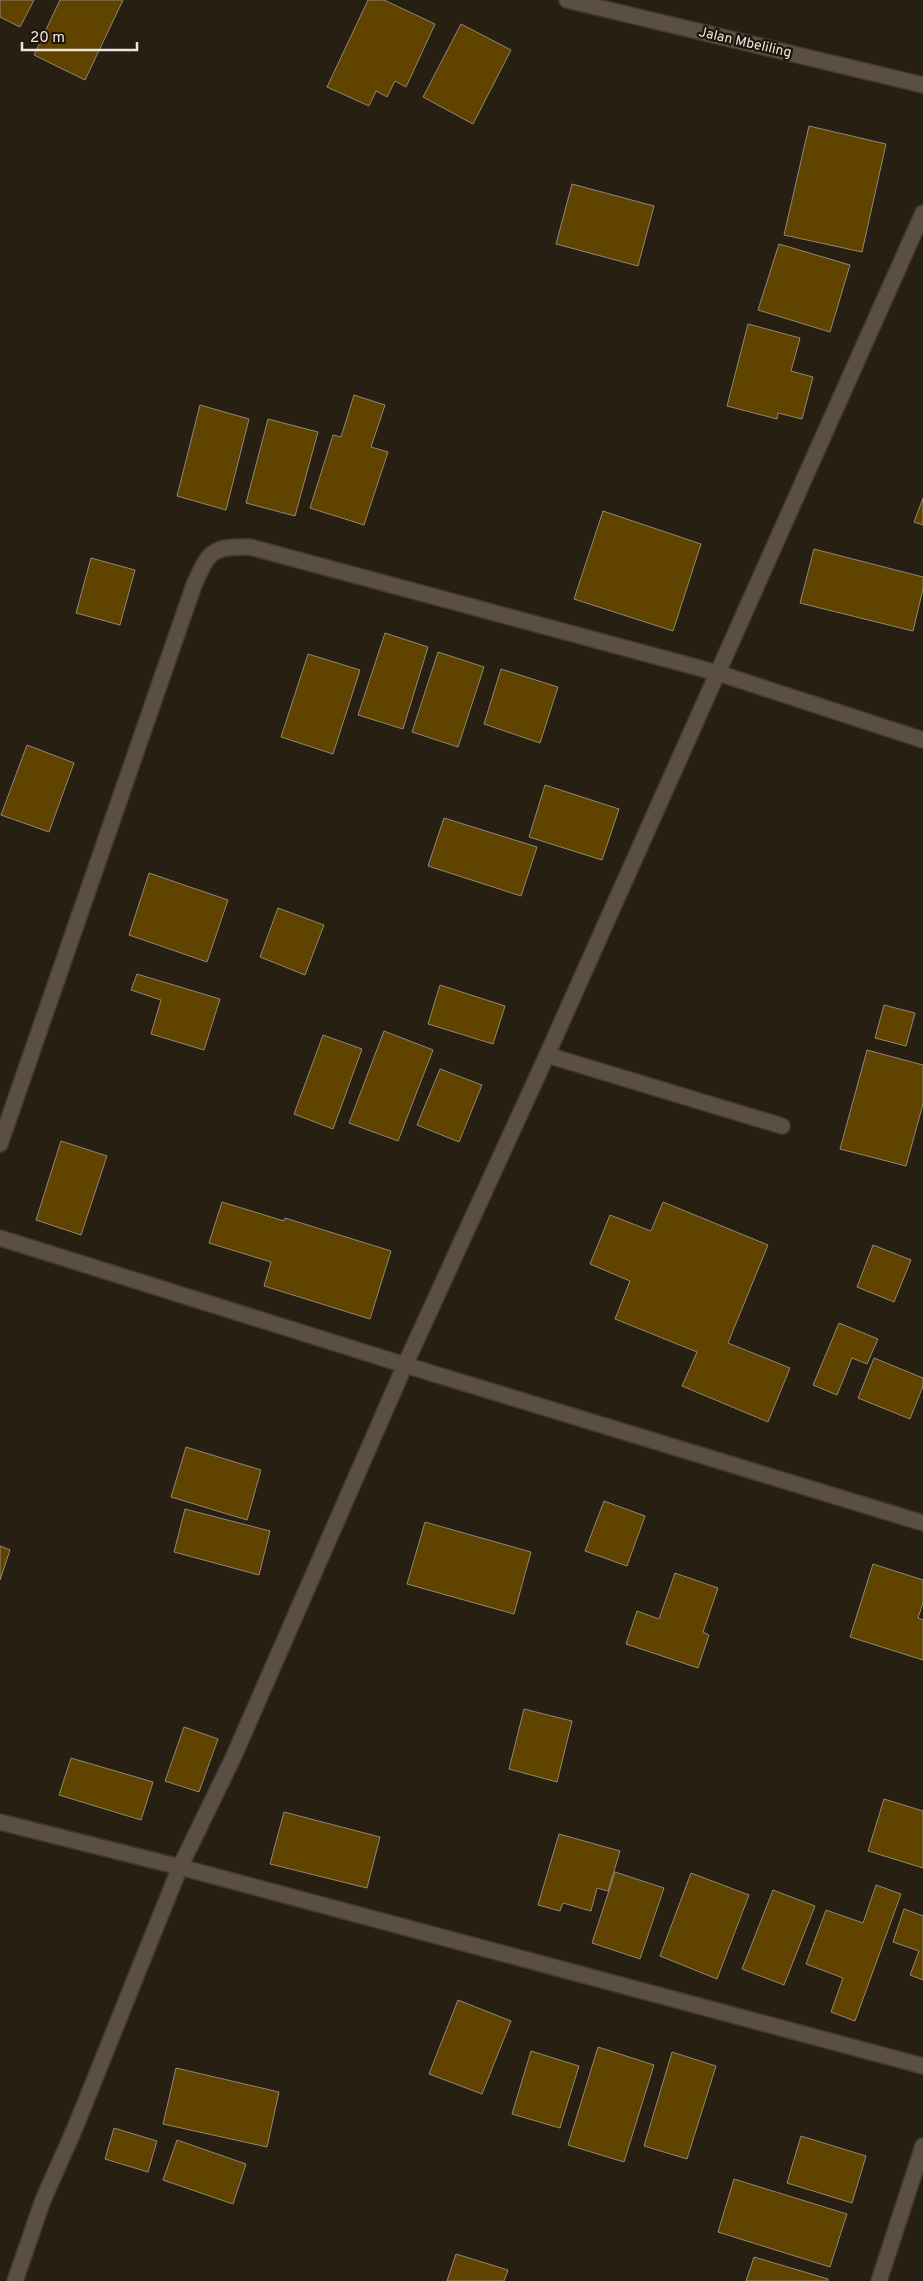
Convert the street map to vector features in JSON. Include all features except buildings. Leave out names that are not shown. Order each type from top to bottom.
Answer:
[{"type":"street","name":"Jalan Mbeliling","points":[[567,0],[923,85]]},
{"type":"street","points":[[15,2281],[43,2200],[75,2128],[180,1867],[233,1758],[405,1365],[547,1055],[923,213]]},
{"type":"street","points":[[0,1144],[194,584],[204,562],[214,550],[233,546],[250,547],[718,673],[923,740]]},
{"type":"street","points":[[547,1055],[782,1126]]},
{"type":"street","points":[[0,1238],[405,1365],[923,1523]]},
{"type":"street","points":[[0,1822],[180,1867],[923,2066]]},
{"type":"street","points":[[879,2281],[923,2146]]}]
